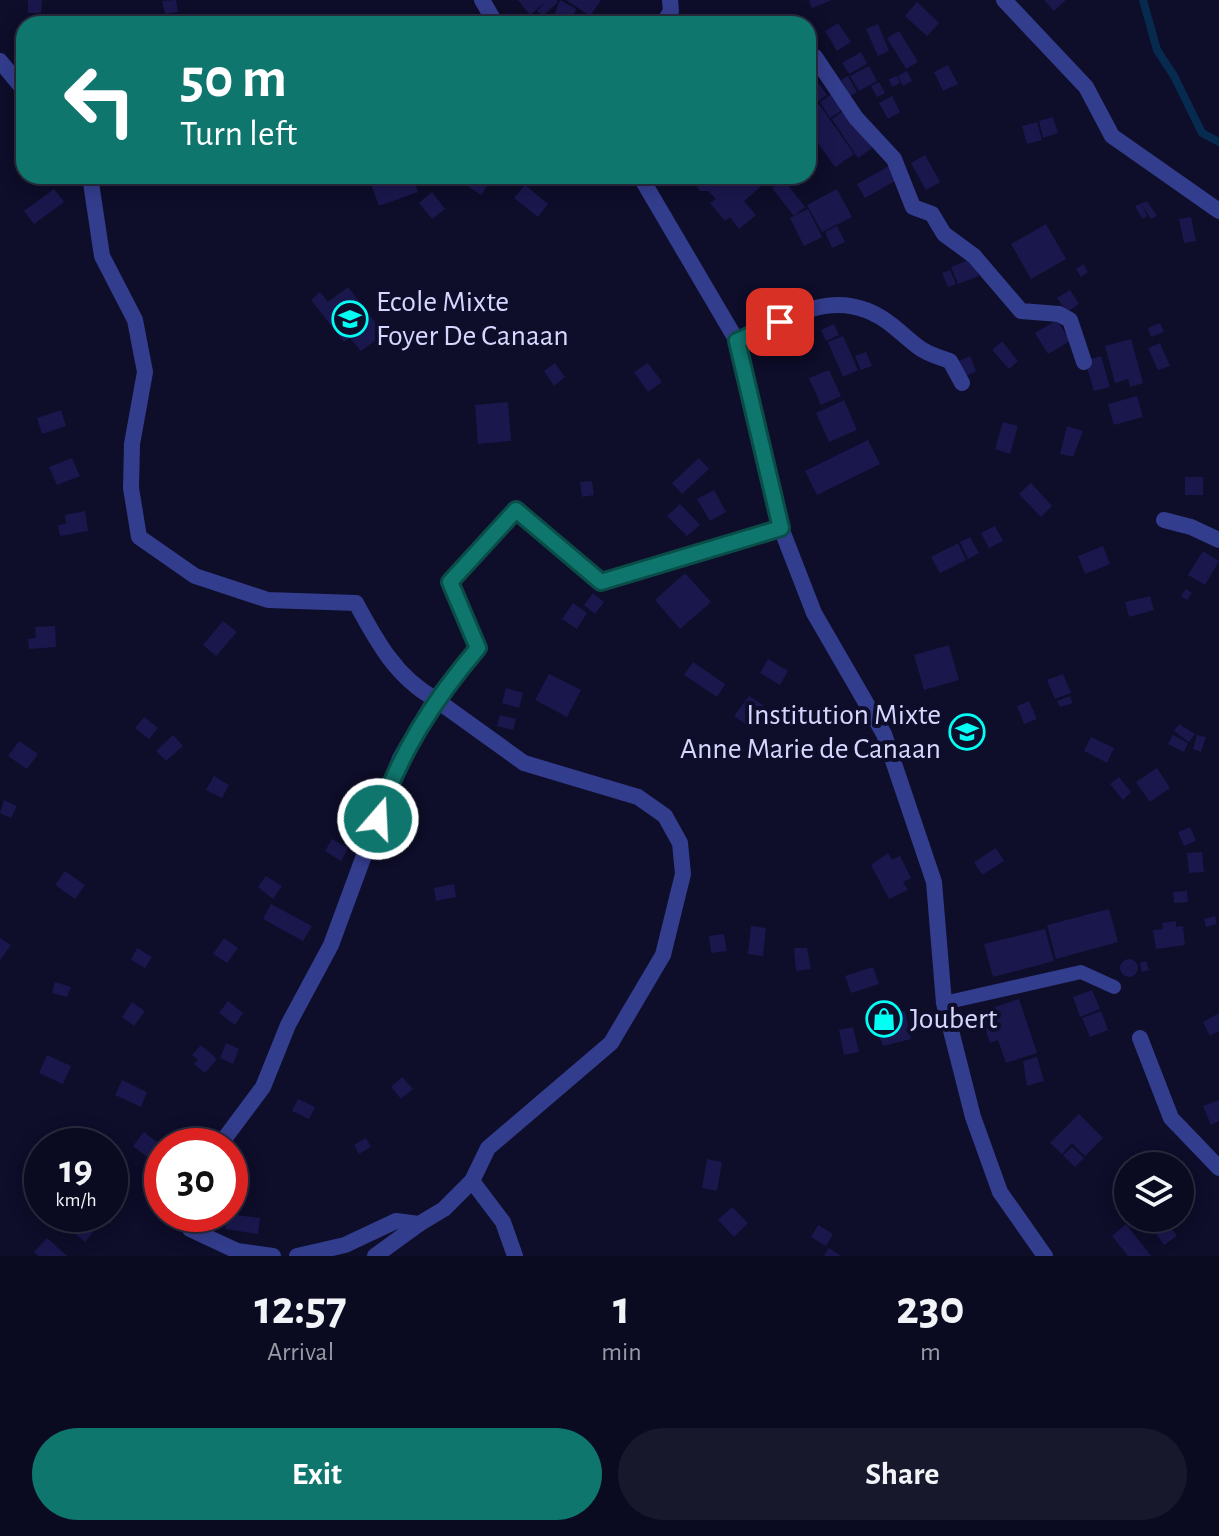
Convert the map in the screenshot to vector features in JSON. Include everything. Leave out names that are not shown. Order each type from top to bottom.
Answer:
[{"type":"street","points":[[1004,0],[1086,87],[1112,136],[1219,211]]},
{"type":"street","points":[[816,58],[856,118],[894,159],[913,207],[932,214],[944,234],[974,256],[1021,311],[1059,314],[1070,320],[1084,362]]},
{"type":"street","points":[[0,61],[16,80]]},
{"type":"street","points":[[91,184],[102,256],[135,320],[145,372],[132,444],[131,488],[139,537],[195,576],[268,600],[356,603],[395,668],[435,699],[524,763],[638,797],[665,816],[680,843],[683,874],[663,955],[611,1043],[488,1148],[472,1181],[444,1209],[375,1256]]},
{"type":"street","points":[[646,184],[737,341],[781,528],[814,613],[884,734],[934,882],[944,1003],[973,1117],[1000,1192],[1045,1256]]},
{"type":"street","points":[[737,341],[834,302],[864,307],[893,325],[918,350],[950,361],[962,383]]},
{"type":"street","points":[[232,1128],[263,1087],[288,1025],[331,945],[400,758],[435,699],[478,648],[450,582],[516,510],[601,582],[781,528]]},
{"type":"street","points":[[1164,520],[1219,540]]},
{"type":"street","points":[[1140,1038],[1171,1118],[1219,1168]]},
{"type":"street","points":[[472,1181],[503,1222],[515,1256]]},
{"type":"street","points":[[297,1256],[345,1245],[396,1221],[419,1224]]},
{"type":"street","points":[[196,1232],[237,1251],[273,1256]]},
{"type":"lane","points":[[944,1003],[1081,972],[1114,987]]},
{"type":"building","points":[[28,0],[42,0],[41,13],[28,13]]},
{"type":"building","points":[[176,0],[178,12],[165,14],[162,1]]},
{"type":"building","points":[[518,0],[556,0],[558,2],[543,16],[537,11],[547,1],[530,15]]},
{"type":"building","points":[[560,0],[576,9],[573,16],[554,16]]},
{"type":"building","points":[[566,0],[601,0],[590,16]]},
{"type":"building","points":[[809,0],[832,0],[812,8]]},
{"type":"building","points":[[1044,0],[1066,0],[1054,11]]},
{"type":"building","points":[[917,2],[939,23],[927,36],[905,16]]},
{"type":"building","points":[[838,23],[851,42],[837,51],[825,31]]},
{"type":"building","points":[[878,24],[889,51],[878,56],[866,29]]},
{"type":"building","points":[[899,31],[918,62],[906,69],[887,38]]},
{"type":"building","points":[[861,52],[867,64],[849,74],[842,63]]},
{"type":"building","points":[[948,65],[958,84],[943,91],[934,72]]},
{"type":"building","points":[[869,66],[877,81],[859,91],[850,76]]},
{"type":"building","points":[[907,71],[912,81],[903,86],[898,76]]},
{"type":"building","points":[[848,76],[857,92],[850,96],[841,80]]},
{"type":"building","points":[[897,76],[900,83],[892,87],[889,79]]},
{"type":"building","points":[[879,82],[885,93],[877,97],[871,86]]},
{"type":"building","points":[[819,84],[827,95],[816,103],[816,86]]},
{"type":"building","points":[[833,93],[844,109],[830,118],[820,102]]},
{"type":"building","points":[[892,96],[900,112],[888,119],[879,103]]},
{"type":"building","points":[[819,104],[854,154],[835,167],[816,140],[816,106]]},
{"type":"building","points":[[846,109],[872,148],[858,158],[832,119]]},
{"type":"building","points":[[1053,117],[1058,133],[1043,138],[1039,121]]},
{"type":"building","points":[[1037,122],[1042,140],[1027,144],[1022,126]]},
{"type":"building","points":[[925,155],[940,182],[926,190],[911,163]]},
{"type":"building","points":[[889,166],[897,180],[865,198],[857,184]]},
{"type":"building","points":[[371,184],[415,184],[418,192],[379,206]]},
{"type":"building","points":[[467,184],[489,184],[481,195]]},
{"type":"building","points":[[695,184],[758,184],[760,187],[744,201],[756,215],[739,229],[730,217],[725,221],[710,203],[716,199],[708,191],[700,191]]},
{"type":"building","points":[[777,184],[787,184],[805,207],[794,216],[772,188]]},
{"type":"building","points":[[525,185],[548,204],[538,217],[514,198]]},
{"type":"building","points":[[54,189],[64,202],[34,224],[24,211]]},
{"type":"building","points":[[837,189],[852,217],[822,232],[807,205]]},
{"type":"building","points":[[432,192],[445,209],[432,219],[419,203]]},
{"type":"building","points":[[1147,201],[1157,216],[1151,219],[1142,205],[1147,216],[1142,219],[1135,206]]},
{"type":"building","points":[[808,209],[822,237],[804,246],[790,218]]},
{"type":"building","points":[[1191,217],[1196,241],[1184,243],[1179,219]]},
{"type":"building","points":[[1046,224],[1066,259],[1031,279],[1011,244]]},
{"type":"building","points":[[837,226],[845,242],[832,248],[825,232]]},
{"type":"building","points":[[971,259],[979,276],[958,284],[951,267]]},
{"type":"building","points":[[1083,264],[1088,272],[1081,277],[1076,269]]},
{"type":"building","points":[[950,270],[956,284],[948,287],[942,273]]},
{"type":"building","points":[[348,287],[384,334],[361,351],[350,338],[344,342],[311,300],[320,292],[328,302]]},
{"type":"building","points":[[1070,290],[1079,304],[1067,312],[1057,298]]},
{"type":"building","points":[[1057,320],[1070,341],[1048,354],[1035,333]]},
{"type":"building","points":[[1160,323],[1164,332],[1151,337],[1148,328]]},
{"type":"building","points":[[834,324],[839,335],[826,341],[821,330]]},
{"type":"building","points":[[843,336],[858,370],[843,377],[828,342]]},
{"type":"building","points":[[1131,339],[1143,383],[1130,387],[1128,379],[1115,383],[1105,346]]},
{"type":"building","points":[[1002,341],[1018,361],[1009,369],[992,350]]},
{"type":"building","points":[[780,343],[782,351],[768,355],[766,347]]},
{"type":"building","points":[[1160,343],[1170,366],[1158,370],[1148,348]]},
{"type":"building","points":[[866,352],[872,366],[861,370],[855,356]]},
{"type":"building","points":[[970,356],[976,371],[964,377],[957,362]]},
{"type":"building","points":[[1101,356],[1110,387],[1094,391],[1085,361]]},
{"type":"building","points":[[555,363],[565,377],[554,386],[544,371]]},
{"type":"building","points":[[648,363],[662,382],[648,392],[634,372]]},
{"type":"building","points":[[829,370],[841,396],[821,405],[809,378]]},
{"type":"building","points":[[1137,396],[1143,417],[1114,425],[1108,404]]},
{"type":"building","points":[[844,400],[857,430],[829,442],[816,413]]},
{"type":"building","points":[[508,402],[511,441],[478,444],[475,405]]},
{"type":"building","points":[[61,410],[66,426],[42,434],[37,418]]},
{"type":"building","points":[[1003,422],[1018,426],[1010,454],[995,449]]},
{"type":"building","points":[[1067,426],[1083,431],[1073,457],[1060,454]]},
{"type":"building","points":[[868,440],[880,464],[817,495],[805,471]]},
{"type":"building","points":[[72,458],[80,476],[57,485],[49,467]]},
{"type":"building","points":[[699,458],[709,469],[682,494],[672,483]]},
{"type":"building","points":[[1185,477],[1203,477],[1203,495],[1185,495]]},
{"type":"building","points":[[592,481],[594,495],[582,497],[580,482]]},
{"type":"building","points":[[1031,483],[1052,506],[1041,517],[1019,494]]},
{"type":"building","points":[[714,490],[726,512],[710,521],[697,499]]},
{"type":"building","points":[[680,504],[700,525],[687,536],[667,516]]},
{"type":"building","points":[[85,511],[88,531],[60,536],[58,525],[66,524],[65,515]]},
{"type":"building","points":[[995,526],[1003,541],[989,548],[981,533]]},
{"type":"building","points":[[970,537],[979,553],[968,559],[960,542]]},
{"type":"building","points":[[958,543],[966,560],[940,573],[931,557]]},
{"type":"building","points":[[1103,546],[1110,564],[1085,574],[1078,556]]},
{"type":"building","points":[[1203,551],[1219,561],[1205,585],[1188,575]]},
{"type":"building","points":[[685,573],[711,602],[680,629],[655,600]]},
{"type":"building","points":[[1186,589],[1192,593],[1187,600],[1181,596]]},
{"type":"building","points":[[593,593],[604,602],[595,614],[584,605]]},
{"type":"building","points":[[1150,596],[1154,610],[1129,617],[1125,602]]},
{"type":"building","points":[[573,603],[587,613],[577,629],[562,619]]},
{"type":"building","points":[[223,621],[237,632],[216,656],[203,645]]},
{"type":"building","points":[[55,626],[56,647],[29,649],[28,639],[36,638],[35,627]]},
{"type":"building","points":[[949,645],[959,680],[924,690],[914,655]]},
{"type":"building","points":[[768,659],[788,671],[780,685],[760,673]]},
{"type":"building","points":[[693,662],[725,684],[717,697],[684,675]]},
{"type":"building","points":[[549,674],[581,690],[567,717],[535,700]]},
{"type":"building","points":[[1063,674],[1071,693],[1055,699],[1047,680]]},
{"type":"building","points":[[506,688],[523,693],[519,708],[502,703]]},
{"type":"building","points":[[749,696],[763,705],[748,726],[734,716]]},
{"type":"building","points":[[1070,696],[1073,703],[1060,707],[1057,701]]},
{"type":"building","points":[[1029,701],[1037,719],[1024,724],[1017,706]]},
{"type":"building","points":[[500,715],[516,719],[513,730],[497,726]]},
{"type":"building","points":[[144,717],[158,728],[149,739],[135,728]]},
{"type":"building","points":[[974,718],[981,733],[962,743],[954,728]]},
{"type":"building","points":[[1179,724],[1195,734],[1189,742],[1174,731]]},
{"type":"building","points":[[173,735],[183,746],[166,761],[156,751]]},
{"type":"building","points":[[1173,735],[1188,743],[1184,752],[1168,744]]},
{"type":"building","points":[[1197,735],[1206,737],[1201,752],[1193,749]]},
{"type":"building","points":[[1091,737],[1114,748],[1107,763],[1084,751]]},
{"type":"building","points":[[19,741],[38,754],[27,769],[8,756]]},
{"type":"building","points":[[1157,768],[1170,788],[1150,802],[1136,782]]},
{"type":"building","points":[[214,776],[229,785],[222,798],[206,790]]},
{"type":"building","points":[[1119,777],[1131,792],[1123,800],[1110,784]]},
{"type":"building","points":[[4,800],[17,806],[11,818],[0,813]]},
{"type":"building","points":[[1190,827],[1196,841],[1184,846],[1178,832]]},
{"type":"building","points":[[332,839],[348,848],[341,861],[325,851]]},
{"type":"building","points":[[996,848],[1004,861],[982,875],[974,862]]},
{"type":"building","points":[[1202,852],[1204,872],[1189,873],[1187,853]]},
{"type":"building","points":[[888,853],[892,860],[900,856],[911,878],[903,882],[908,890],[889,899],[871,865]]},
{"type":"building","points":[[65,871],[85,885],[75,899],[55,885]]},
{"type":"building","points":[[266,876],[282,886],[273,899],[258,887]]},
{"type":"building","points":[[454,884],[456,897],[436,901],[434,888]]},
{"type":"building","points":[[1187,891],[1188,902],[1174,903],[1173,892]]},
{"type":"building","points":[[271,904],[312,926],[303,941],[263,919]]},
{"type":"building","points":[[1109,909],[1118,942],[1056,959],[1047,925]]},
{"type":"building","points":[[1215,916],[1217,924],[1206,927],[1204,919]]},
{"type":"building","points":[[1176,921],[1176,927],[1183,926],[1185,945],[1156,949],[1153,930],[1163,929],[1162,923]]},
{"type":"building","points":[[751,926],[766,928],[763,956],[748,954]]},
{"type":"building","points":[[1045,929],[1054,961],[993,977],[984,944]]},
{"type":"building","points":[[724,934],[727,951],[711,953],[709,936]]},
{"type":"building","points":[[0,938],[11,945],[0,960]]},
{"type":"building","points":[[224,938],[238,948],[227,963],[213,954]]},
{"type":"building","points":[[137,948],[152,957],[145,968],[131,960]]},
{"type":"building","points":[[794,948],[807,948],[811,969],[796,971]]},
{"type":"building","points":[[1129,959],[1138,968],[1129,977],[1120,968]]},
{"type":"building","points":[[1146,961],[1149,970],[1142,972],[1140,963]]},
{"type":"building","points":[[873,967],[879,984],[851,993],[845,976]]},
{"type":"building","points":[[55,982],[71,987],[67,997],[52,993]]},
{"type":"building","points":[[1092,990],[1100,1009],[1080,1017],[1073,997]]},
{"type":"building","points":[[1019,999],[1037,1053],[1006,1063],[998,1040],[990,1043],[982,1020],[992,1017],[989,1009]]},
{"type":"building","points":[[228,1001],[243,1013],[235,1025],[219,1013]]},
{"type":"building","points":[[132,1002],[145,1011],[134,1026],[122,1017]]},
{"type":"building","points":[[905,1011],[911,1039],[883,1046],[873,1020]]},
{"type":"building","points":[[1101,1011],[1108,1030],[1090,1037],[1082,1018]]},
{"type":"building","points":[[1219,1013],[1219,1031],[1210,1036],[1203,1022]]},
{"type":"building","points":[[853,1027],[859,1052],[844,1055],[839,1030]]},
{"type":"building","points":[[226,1043],[239,1049],[233,1064],[220,1058]]},
{"type":"building","points":[[201,1045],[217,1059],[205,1073],[194,1064],[198,1060],[192,1055]]},
{"type":"building","points":[[47,1055],[71,1066],[63,1084],[39,1073]]},
{"type":"building","points":[[1037,1057],[1044,1081],[1027,1086],[1023,1061]]},
{"type":"building","points":[[402,1077],[413,1089],[401,1099],[391,1087]]},
{"type":"building","points":[[122,1080],[147,1092],[141,1107],[115,1095]]},
{"type":"building","points":[[298,1099],[315,1107],[309,1119],[292,1111]]},
{"type":"building","points":[[1219,1100],[1219,1121],[1211,1125],[1203,1106]]},
{"type":"building","points":[[1079,1114],[1103,1138],[1085,1156],[1072,1143],[1062,1154],[1050,1143]]},
{"type":"building","points":[[144,1132],[144,1154],[133,1146]]},
{"type":"building","points":[[366,1138],[371,1147],[359,1154],[354,1145]]},
{"type":"building","points":[[1072,1147],[1084,1158],[1075,1167],[1063,1155]]},
{"type":"building","points":[[707,1159],[722,1162],[717,1191],[702,1188]]},
{"type":"building","points":[[732,1207],[748,1223],[734,1237],[718,1220]]},
{"type":"building","points":[[248,1217],[260,1218],[258,1234],[245,1232],[248,1232]]},
{"type":"building","points":[[818,1225],[833,1234],[826,1246],[811,1237]]},
{"type":"building","points":[[74,1232],[93,1232],[85,1242]]},
{"type":"building","points":[[1117,1232],[1132,1232],[1151,1256],[1128,1256],[1112,1236]]},
{"type":"building","points":[[1155,1232],[1174,1232],[1177,1236],[1164,1245]]},
{"type":"building","points":[[47,1238],[67,1256],[39,1256],[34,1252]]},
{"type":"building","points":[[829,1248],[841,1256],[824,1256]]},
{"type":"waterway","points":[[1143,0],[1157,50],[1174,76],[1202,133],[1219,142]]},
{"type":"place","name":"Ecole Mixte Foyer De Canaan","points":[[350,319]]},
{"type":"place","name":"Institution Mixte Anne Marie de Canaan","points":[[967,732]]},
{"type":"place","name":"Joubert","points":[[884,1019]]},
{"type":"route","points":[[378,819],[400,758],[435,699],[478,648],[450,582],[516,510],[601,582],[781,528],[749,404],[737,341],[780,322]]}]
